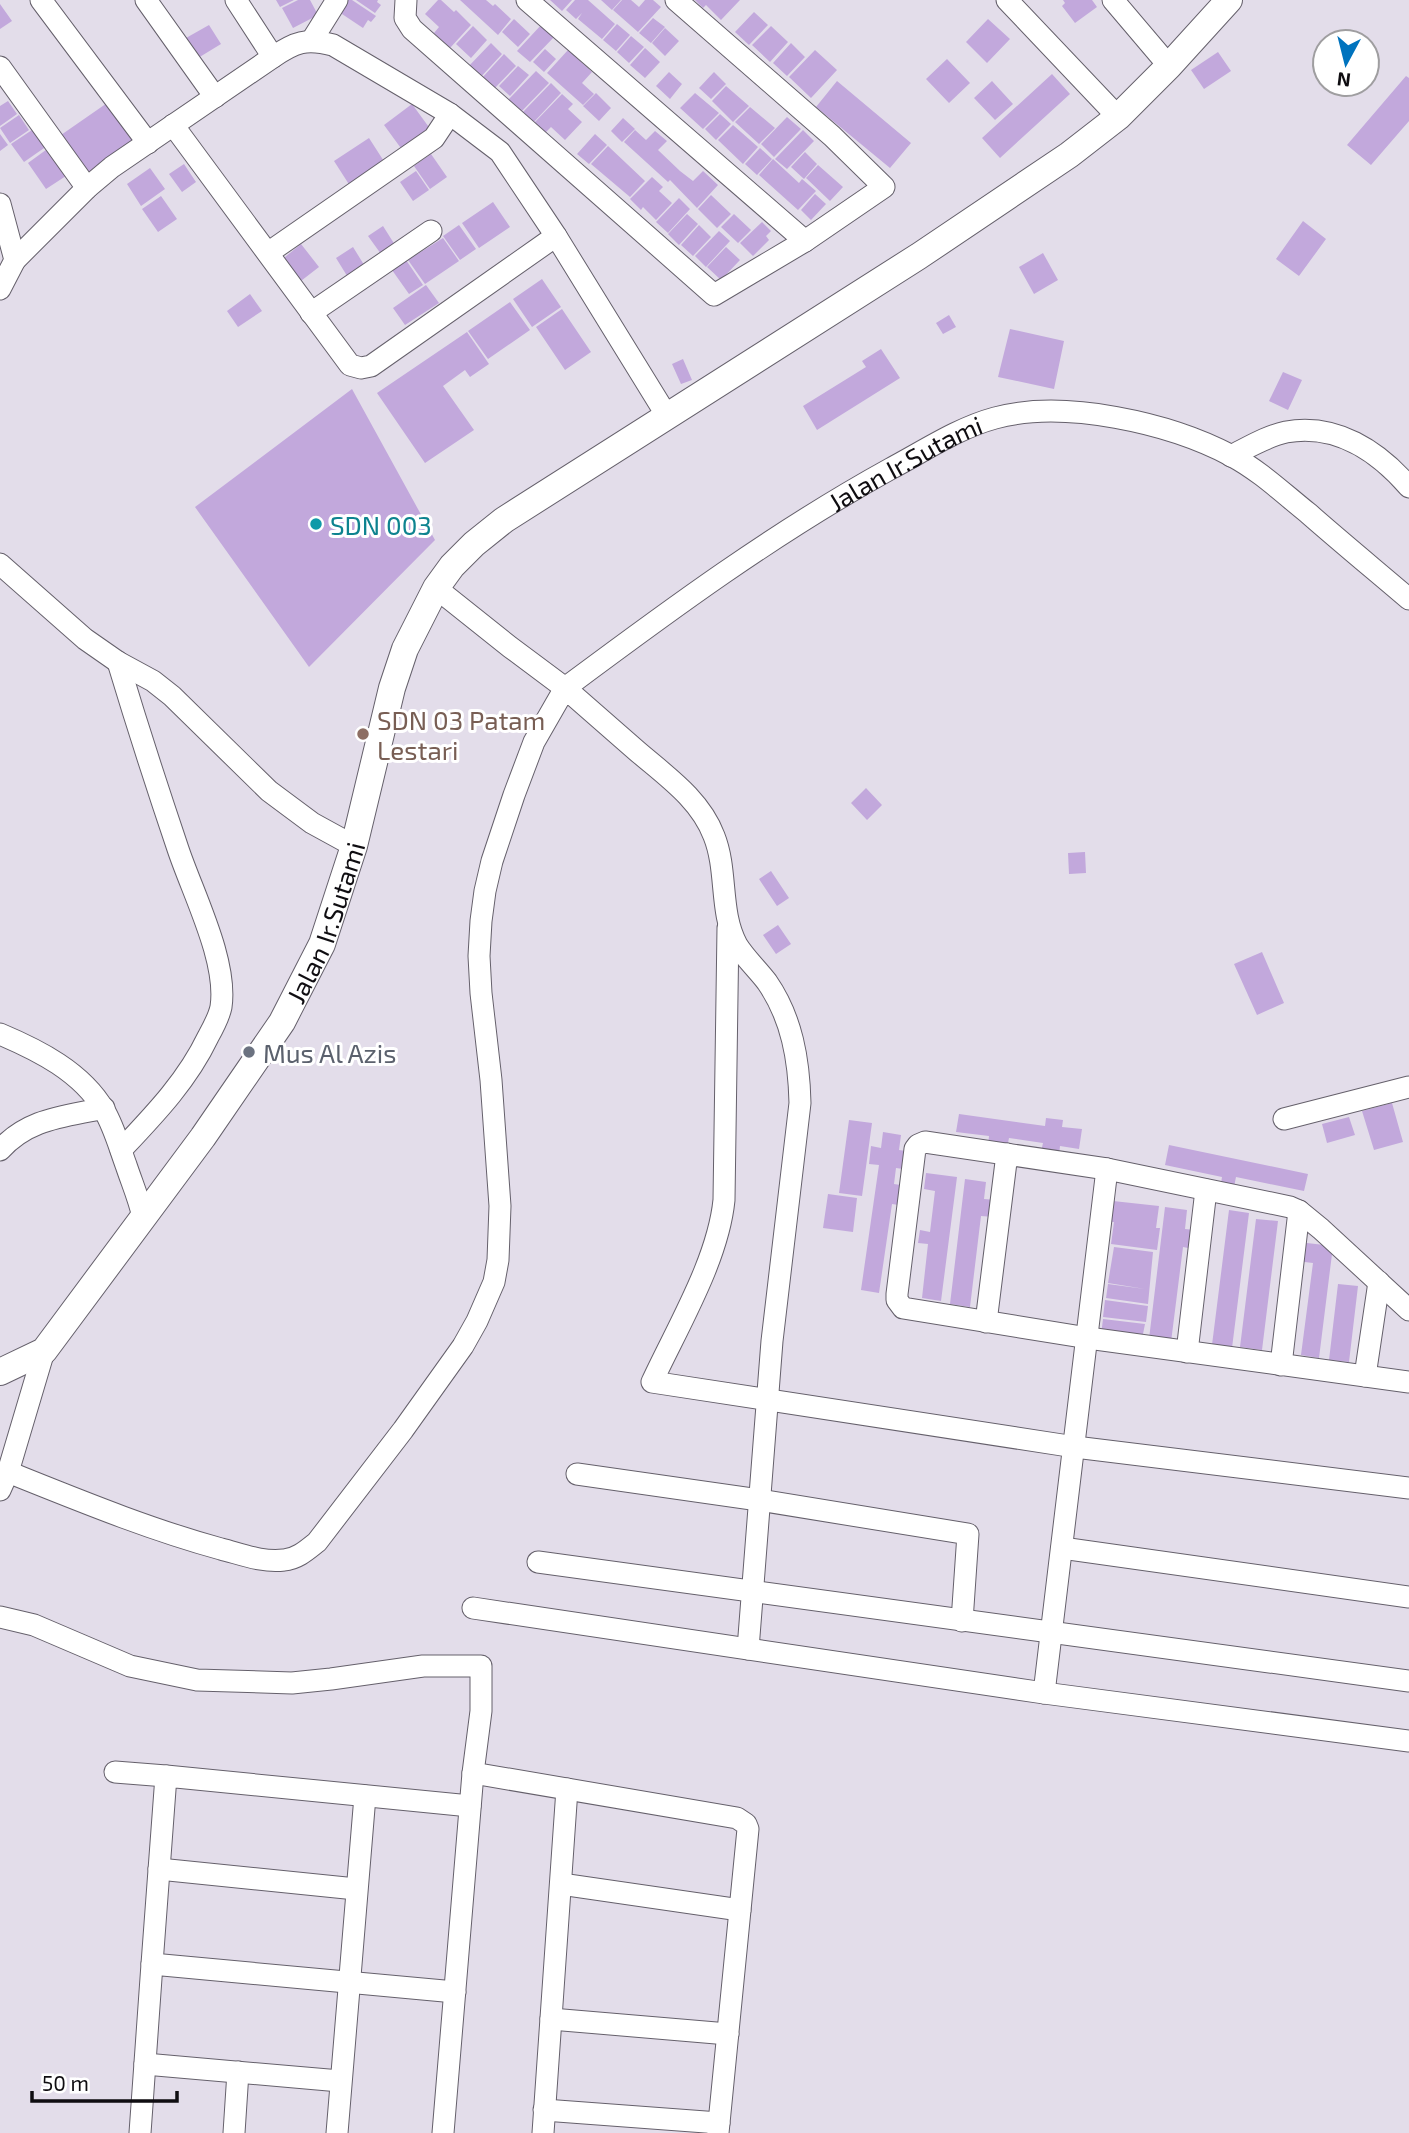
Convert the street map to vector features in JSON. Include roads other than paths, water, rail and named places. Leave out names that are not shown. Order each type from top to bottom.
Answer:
[{"type":"street","points":[[41,0],[148,143]]},
{"type":"street","points":[[146,0],[215,97]]},
{"type":"street","points":[[236,0],[273,57]]},
{"type":"street","points":[[406,0],[405,18],[412,29],[714,295],[805,241],[884,187],[832,136],[676,0]]},
{"type":"street","points":[[527,0],[805,241]]},
{"type":"street","points":[[1007,0],[1118,117]]},
{"type":"street","points":[[1113,0],[1169,66]]},
{"type":"street","name":"Jalan Ir.Sutami","points":[[0,1372],[44,1351],[203,1137],[287,1012],[321,944],[354,846],[392,688],[405,649],[436,588],[467,552],[504,520],[919,256],[1069,155],[1118,117],[1229,0]]},
{"type":"street","points":[[312,40],[332,3]]},
{"type":"street","points":[[0,289],[15,260],[87,188],[273,57],[290,46],[312,40],[333,45],[350,54],[450,114],[500,152],[556,236],[667,416]]},
{"type":"street","points":[[0,67],[87,188]]},
{"type":"street","points":[[268,253],[434,138],[450,114]]},
{"type":"street","points":[[173,125],[350,365],[361,368],[371,366],[556,236]]},
{"type":"street","points":[[0,204],[15,260]]},
{"type":"street","points":[[312,313],[431,231]]},
{"type":"street","name":"Jalan Ir.Sutami","points":[[565,688],[704,585],[823,507],[963,429],[996,418],[1024,414],[1098,415],[1140,422],[1171,431],[1231,456],[1265,477],[1409,599]]},
{"type":"street","points":[[1231,456],[1286,432],[1329,432],[1362,445],[1409,487]]},
{"type":"street","points":[[0,564],[65,623],[118,662],[172,695],[251,775],[288,807],[354,846]]},
{"type":"street","points":[[436,588],[565,688],[678,786],[708,821],[716,840],[728,923],[721,1224],[713,1250],[652,1382],[1075,1447],[1409,1488]]},
{"type":"street","points":[[118,662],[179,852],[214,948],[221,988],[220,1009],[204,1046],[188,1072],[158,1111],[121,1150]]},
{"type":"street","points":[[44,1351],[4,1481],[166,1534],[254,1558],[288,1560],[303,1554],[317,1542],[455,1356],[488,1299],[494,1282],[499,1239],[499,1170],[478,956],[485,891],[514,795],[534,742],[565,688]]},
{"type":"street","points":[[728,923],[738,946],[783,1009],[793,1038],[799,1071],[800,1103],[772,1341],[748,1649]]},
{"type":"street","points":[[0,1034],[35,1050],[76,1077],[104,1108],[143,1217]]},
{"type":"street","points":[[1284,1119],[1409,1087]]},
{"type":"street","points":[[0,1150],[37,1122],[104,1108]]},
{"type":"street","points":[[1409,1310],[1298,1211],[1290,1207],[1107,1169],[921,1143],[915,1149],[897,1293],[900,1304],[908,1310],[1088,1338],[1409,1382]]},
{"type":"street","points":[[986,1322],[1007,1154]]},
{"type":"street","points":[[1044,1693],[1107,1169]]},
{"type":"street","points":[[1187,1352],[1206,1190]]},
{"type":"street","points":[[1281,1364],[1298,1211]]},
{"type":"street","points":[[1365,1376],[1379,1282]]},
{"type":"street","points":[[577,1474],[968,1534],[962,1621]]},
{"type":"street","points":[[1062,1548],[1409,1597]]},
{"type":"street","points":[[538,1562],[1409,1681]]},
{"type":"street","points":[[474,1608],[1044,1693],[1409,1741]]},
{"type":"street","points":[[0,1616],[46,1630],[130,1665],[197,1680],[292,1683],[423,1666],[481,1666],[481,1710],[470,1806],[443,2133]]},
{"type":"street","points":[[115,1772],[470,1806]]},
{"type":"street","points":[[473,1773],[743,1820],[748,1829],[719,2128],[544,2110]]},
{"type":"street","points":[[139,2133],[166,1776]]},
{"type":"street","points":[[543,2133],[568,1790]]},
{"type":"street","points":[[337,2133],[365,1796]]},
{"type":"street","points":[[159,1869],[356,1889]]},
{"type":"street","points":[[561,1884],[740,1910]]},
{"type":"street","points":[[152,1964],[455,1992]]},
{"type":"street","points":[[551,2019],[728,2034]]},
{"type":"street","points":[[145,2064],[340,2081]]},
{"type":"street","points":[[234,2133],[238,2072]]},
{"type":"place","name":"SDN 003","points":[[316,524]]},
{"type":"place","name":"SDN 03 Patam Lestari","points":[[363,734]]},
{"type":"place","name":"Mus Al Azis","points":[[249,1052]]}]
